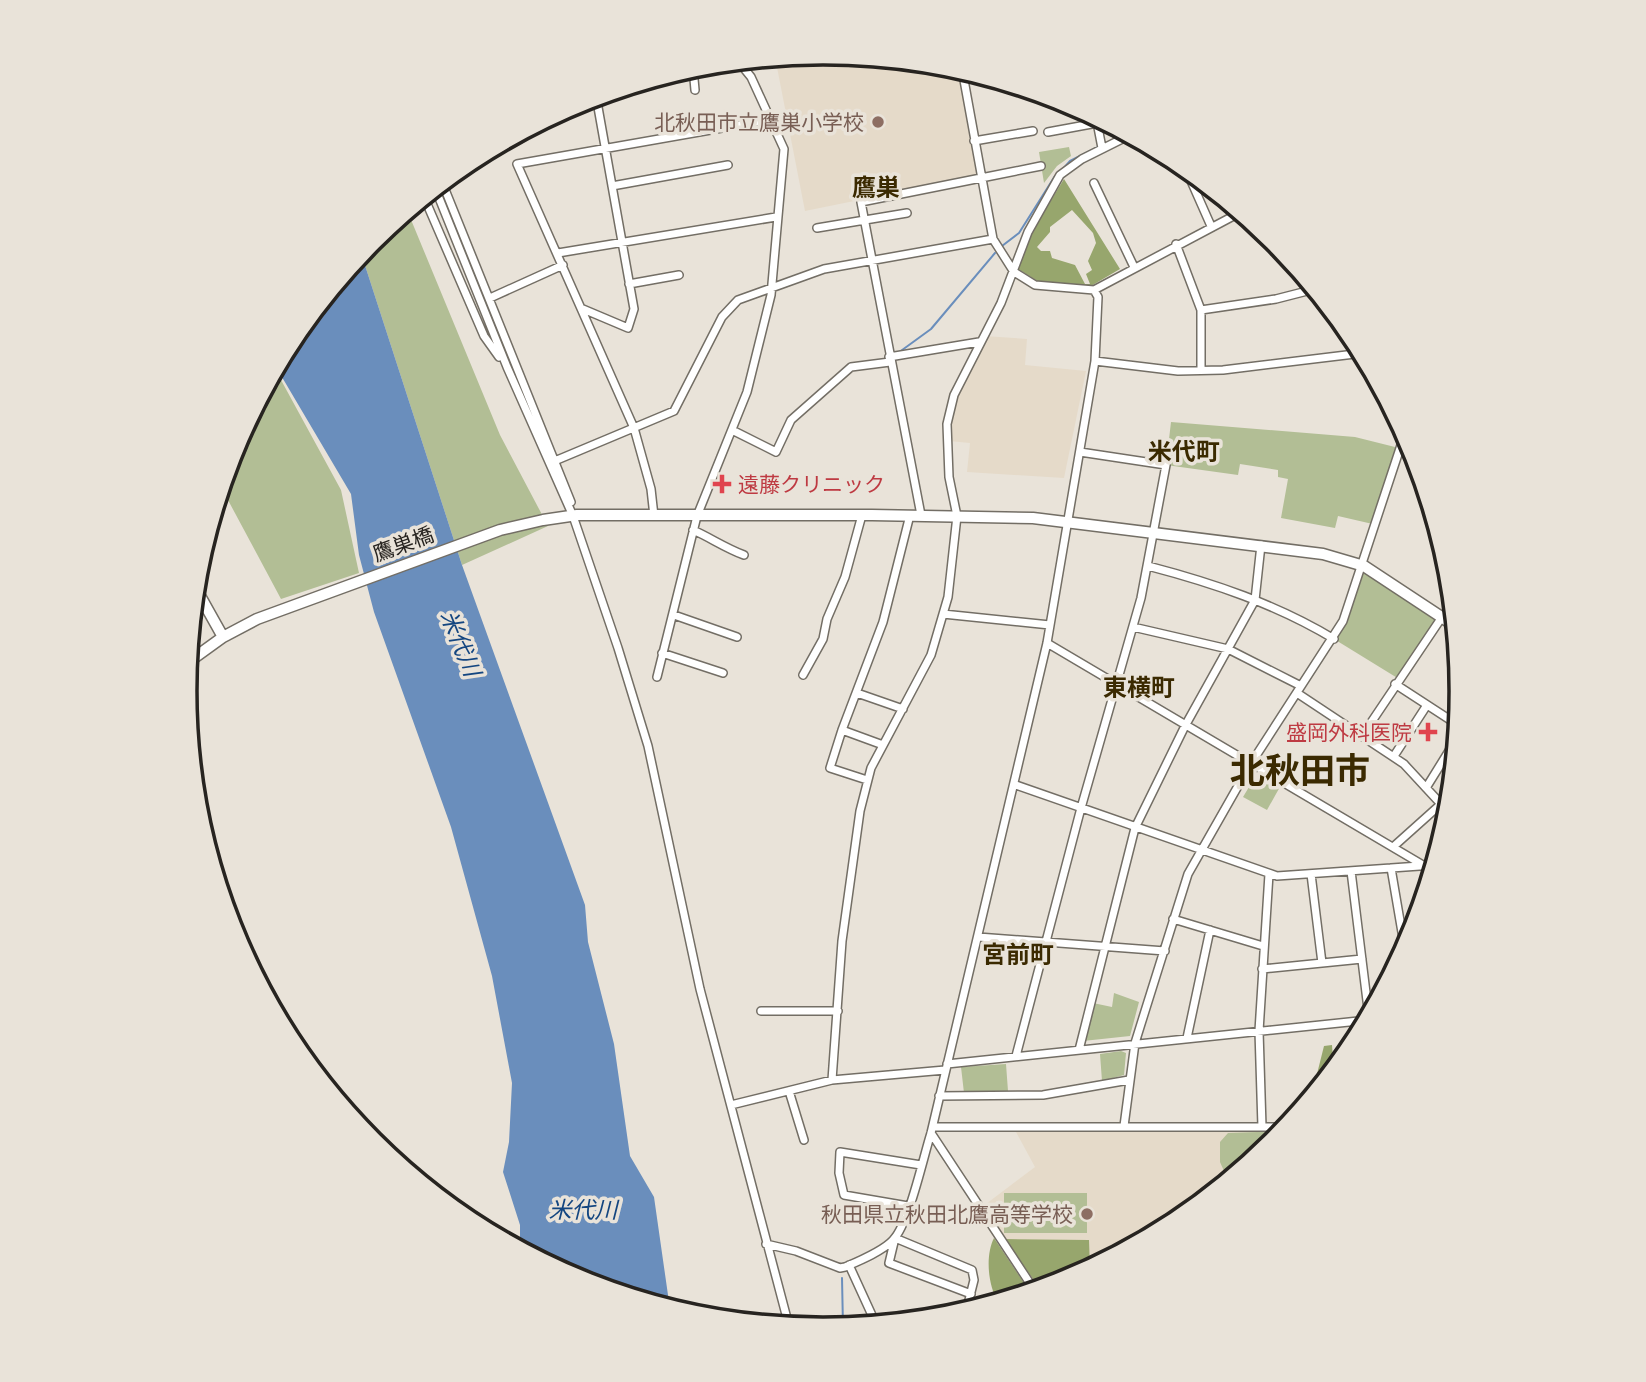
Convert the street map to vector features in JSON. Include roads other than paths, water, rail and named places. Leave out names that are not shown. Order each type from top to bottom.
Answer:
[{"type":"street","points":[[657,677],[697,516],[732,430],[757,357],[771,287],[784,149],[773,118],[745,70]]},
{"type":"street","points":[[694,79],[695,90]]},
{"type":"street","points":[[964,81],[993,239],[1014,272],[1035,285],[1094,290],[1232,216]]},
{"type":"street","points":[[583,309],[628,328],[634,309],[598,107]]},
{"type":"street","points":[[654,516],[651,489],[634,428],[517,164],[773,118]]},
{"type":"street","points":[[1048,132],[1086,123]]},
{"type":"street","points":[[1098,128],[1102,148]]},
{"type":"street","points":[[974,141],[1033,131]]},
{"type":"street","points":[[832,1080],[854,837],[867,780],[931,655],[943,614],[957,516],[949,477],[947,424],[954,395],[1001,303],[1028,232],[1060,175],[1120,140]]},
{"type":"street","points":[[612,186],[728,165]]},
{"type":"street","points":[[867,780],[830,768],[883,622],[916,515],[861,201],[1041,166]]},
{"type":"street","points":[[1094,183],[1134,267]]},
{"type":"street","points":[[1194,187],[1212,226]]},
{"type":"street","points":[[446,191],[557,460],[572,516],[648,746],[700,989],[786,1316]]},
{"type":"street","points":[[439,197],[507,368],[572,516]]},
{"type":"street","points":[[428,206],[484,336],[507,368]]},
{"type":"street","points":[[817,228],[907,213]]},
{"type":"street","points":[[558,253],[776,217]]},
{"type":"street","points":[[557,460],[674,411],[728,308],[738,300],[799,276],[871,259],[993,239]]},
{"type":"street","points":[[1176,244],[1201,310],[1201,370]]},
{"type":"street","points":[[490,298],[563,265]]},
{"type":"street","points":[[629,284],[679,275]]},
{"type":"street","points":[[971,1294],[889,1263],[932,1130],[1016,785],[1047,643],[1095,361],[1098,297],[1094,290]]},
{"type":"street","points":[[1201,310],[1276,299],[1305,292]]},
{"type":"street","points":[[732,430],[776,452],[791,421],[850,367],[979,342]]},
{"type":"street","points":[[1095,361],[1201,370],[1267,366],[1351,354]]},
{"type":"street","points":[[1124,1126],[1135,1043],[1188,874],[1250,765],[1334,639],[1364,566],[1402,451]]},
{"type":"street","points":[[1016,1056],[1081,808],[1133,627],[1155,532],[1166,465],[1080,452]]},
{"type":"street","points":[[803,675],[823,639],[862,515]]},
{"type":"street","name":"鷹巣橋","points":[[198,655],[223,637],[257,619],[500,530],[572,516],[916,515],[1068,521],[1323,554],[1364,566],[1445,619]]},
{"type":"street","points":[[693,530],[711,538],[720,547],[744,555]]},
{"type":"street","points":[[1079,1050],[1135,828],[1185,726],[1255,600],[1261,545]]},
{"type":"street","points":[[1148,566],[1212,583],[1255,600],[1334,639]]},
{"type":"street","points":[[203,602],[223,637]]},
{"type":"street","points":[[943,614],[1050,625]]},
{"type":"street","points":[[674,615],[737,636]]},
{"type":"street","points":[[1362,736],[1442,617]]},
{"type":"street","points":[[1133,627],[1228,649],[1299,690],[1394,756],[1439,802]]},
{"type":"street","points":[[1047,643],[1424,866]]},
{"type":"street","points":[[662,653],[723,673]]},
{"type":"street","points":[[1395,684],[1448,718]]},
{"type":"street","points":[[857,694],[903,709]]},
{"type":"street","points":[[1394,756],[1427,705]]},
{"type":"street","points":[[842,730],[883,745]]},
{"type":"street","points":[[1426,788],[1446,756]]},
{"type":"street","points":[[1016,785],[1269,874],[1311,874],[1424,866]]},
{"type":"street","points":[[1393,847],[1438,807]]},
{"type":"street","points":[[1391,868],[1402,931]]},
{"type":"street","points":[[1351,871],[1367,1000]]},
{"type":"street","points":[[1262,1127],[1259,1031],[1269,874]]},
{"type":"street","points":[[1311,874],[1322,963]]},
{"type":"street","points":[[1173,919],[1263,946]]},
{"type":"street","points":[[1187,1038],[1210,930]]},
{"type":"street","points":[[978,937],[1164,951]]},
{"type":"street","points":[[1262,969],[1362,958]]},
{"type":"street","points":[[761,1011],[838,1011]]},
{"type":"street","points":[[731,1105],[832,1080],[1016,1056],[1356,1020]]},
{"type":"street","points":[[939,1096],[1043,1095],[1129,1080]]},
{"type":"street","points":[[789,1091],[804,1140]]},
{"type":"street","points":[[932,1130],[1124,1126],[1273,1127]]},
{"type":"street","points":[[932,1130],[1029,1282]]},
{"type":"street","points":[[908,1206],[844,1195],[839,1173],[840,1152],[921,1165]]},
{"type":"street","points":[[766,1244],[796,1251],[840,1268],[895,1238]]},
{"type":"street","points":[[895,1238],[972,1270],[974,1280],[969,1299]]},
{"type":"street","points":[[849,1265],[872,1315]]},
{"type":"water","name":"米代川","points":[[365,264],[462,565],[585,905],[588,942],[614,1044],[630,1156],[654,1197],[668,1298],[583,1270],[520,1239],[520,1225],[503,1172],[509,1142],[512,1083],[492,976],[451,827],[374,612],[359,555],[351,494],[282,377],[326,310]]},
{"type":"waterway","points":[[1062,170],[1070,161],[1098,147]]},
{"type":"waterway","points":[[1002,246],[1019,233],[1055,176]]},
{"type":"waterway","points":[[898,353],[931,329],[995,253]]},
{"type":"waterway","points":[[842,1278],[843,1317]]},
{"type":"place","name":"北秋田市立鷹巣小学校","points":[[878,122]]},
{"type":"place","name":"遠藤クリニック","points":[[722,484]]},
{"type":"place","name":"盛岡外科医院","points":[[1428,732]]},
{"type":"place","name":"秋田県立秋田北鷹高等学校","points":[[1087,1214]]},
{"type":"district","name":"鷹巣","points":[[876,187]]},
{"type":"district","name":"米代町","points":[[1184,451]]},
{"type":"district","name":"東横町","points":[[1139,687]]},
{"type":"district","name":"北秋田市","points":[[1300,770]]},
{"type":"district","name":"宮前町","points":[[1018,954]]}]
